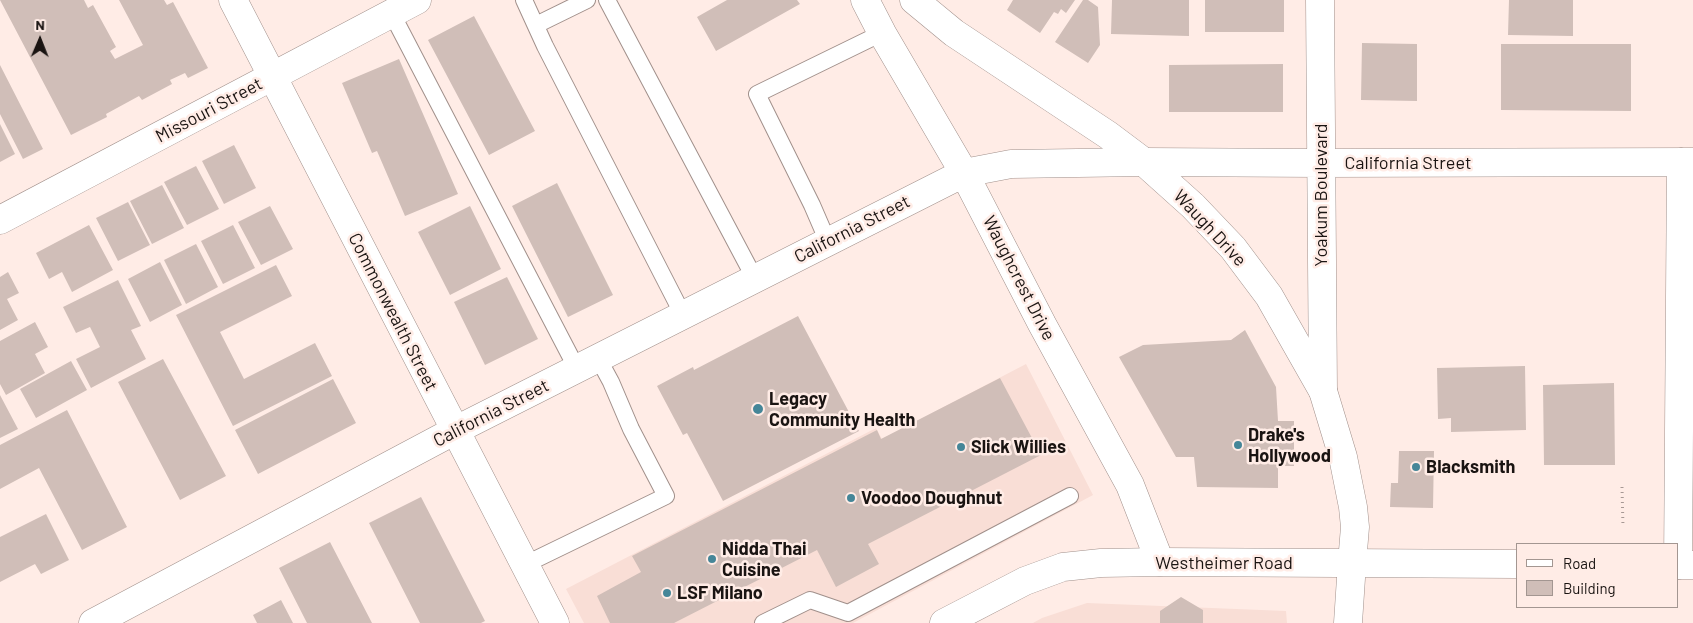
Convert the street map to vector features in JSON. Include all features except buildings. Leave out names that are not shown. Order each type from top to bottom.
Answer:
[{"type":"street","name":"Commonwealth Street","points":[[233,0],[454,431],[555,623]]},
{"type":"street","name":"Missouri Street","points":[[0,220],[417,0]]},
{"type":"street","name":"Waughcrest Drive","points":[[865,0],[882,33],[964,173],[1042,324],[1130,486],[1160,562]]},
{"type":"street","name":"Waugh Drive","points":[[914,0],[954,33],[1108,135],[1144,162],[1193,206],[1233,248],[1269,296],[1323,391],[1343,457],[1353,507],[1355,527],[1352,563]]},
{"type":"street","name":"Yoakum Boulevard","points":[[1320,0],[1323,391]]},
{"type":"street","name":"California Street","points":[[93,623],[454,431],[964,173],[1011,164],[1144,162],[1321,164],[1687,162]]},
{"type":"street","points":[[1682,565],[1687,162]]},
{"type":"street","name":"Westheimer Road","points":[[944,623],[1025,581],[1064,567],[1101,563],[1516,564]]},
{"type":"street","points":[[1348,623],[1352,563]]},
{"type":"lane","points":[[524,0],[683,315]]},
{"type":"lane","points":[[536,25],[587,0]]},
{"type":"lane","points":[[608,0],[755,278]]},
{"type":"lane","points":[[392,14],[588,363],[611,382],[631,429],[666,496],[524,565]]},
{"type":"lane","points":[[828,242],[812,205],[757,94],[882,33]]},
{"type":"lane","points":[[763,623],[810,600],[848,613],[1070,496]]},
{"type":"path","points":[[1622,487],[1623,527]]},
{"type":"shaded area","points":[[1026,364],[1093,495],[853,623],[584,623],[566,589],[876,428],[882,439]]},
{"type":"shaded area","points":[[1087,603],[1286,611],[1287,623],[1033,623],[1042,618]]},
{"type":"place","name":"Legacy Community Health","points":[[758,409]]},
{"type":"place","name":"Drake's Hollywood","points":[[1238,445]]},
{"type":"place","name":"Slick Willies","points":[[961,447]]},
{"type":"place","name":"Blacksmith","points":[[1416,467]]},
{"type":"place","name":"Voodoo Doughnut","points":[[851,498]]},
{"type":"place","name":"Nidda Thai Cuisine","points":[[712,559]]},
{"type":"place","name":"LSF Milano","points":[[667,593]]}]
